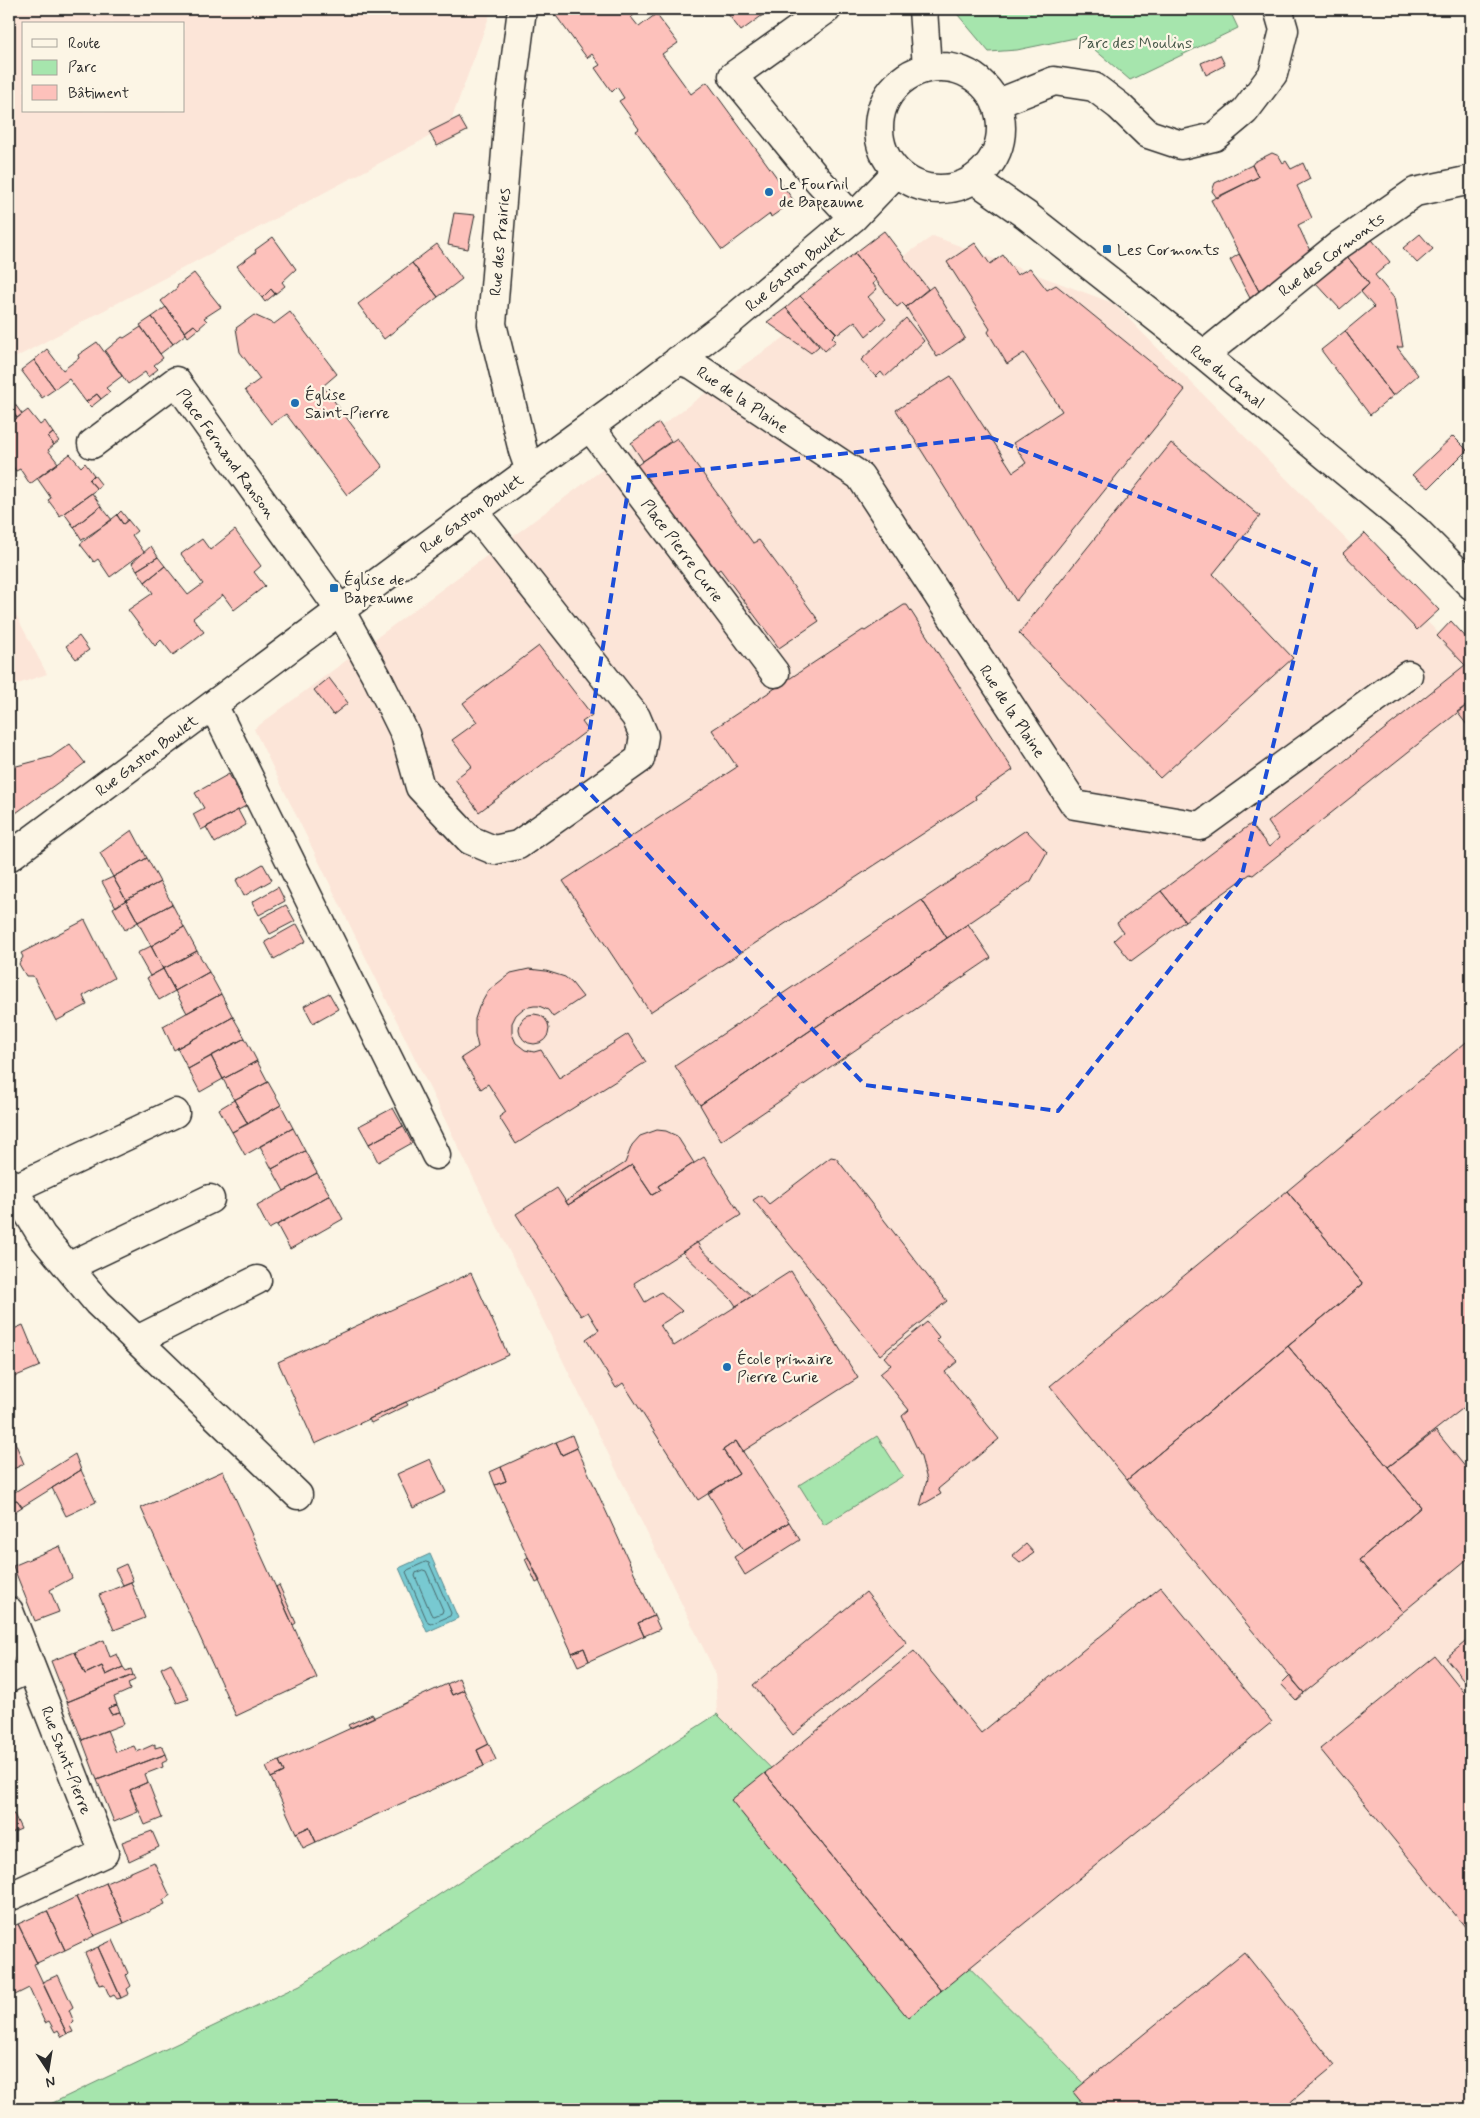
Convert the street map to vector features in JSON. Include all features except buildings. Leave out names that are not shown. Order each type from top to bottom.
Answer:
[{"type":"street","name":"Rue des Prairies","points":[[522,9],[510,112],[492,324],[523,451],[530,471]]},
{"type":"street","points":[[827,9],[733,76],[818,180],[853,218]]},
{"type":"street","points":[[923,9],[927,68]]},
{"type":"street","points":[[996,104],[1054,81],[1062,82],[1094,87],[1119,106],[1148,134],[1181,145],[1214,137],[1245,111],[1273,74],[1284,30],[1278,9]]},
{"type":"street","points":[[939,67],[963,71],[983,85],[996,104],[1000,115],[1000,140],[991,161],[974,179],[953,188],[929,188],[906,179],[897,172],[886,158],[880,141],[879,123],[883,106],[896,85],[916,72],[927,68],[939,67]]},
{"type":"street","name":"Rue Gaston Boulet","points":[[9,857],[340,610],[590,427],[734,318],[853,218],[897,172]]},
{"type":"street","name":"Rue du Canal","points":[[974,179],[1026,215],[1204,356],[1416,530],[1471,585]]},
{"type":"street","name":"Rue des Cormonts","points":[[1204,356],[1339,245],[1415,192],[1471,180]]},
{"type":"street","name":"Rue de la Plaine","points":[[678,360],[693,364],[860,476],[1075,805],[1200,826],[1408,675]]},
{"type":"street","name":"Place Fernand Ranson","points":[[92,444],[176,381],[340,610]]},
{"type":"street","name":"Place Pierre Curie","points":[[590,427],[776,673]]},
{"type":"street","points":[[340,610],[378,677],[405,734],[420,787],[470,840],[494,850],[518,845],[640,759],[644,736],[636,717],[473,512]]},
{"type":"street","points":[[213,705],[436,1156]]},
{"type":"street","points":[[175,1113],[11,1186],[42,1236],[98,1303],[298,1495]]},
{"type":"street","points":[[68,1267],[210,1199]]},
{"type":"street","points":[[137,1340],[257,1280]]},
{"type":"street","name":"Rue Saint-Pierre","points":[[9,1611],[20,1673],[104,1853],[9,1898]]},
{"type":"highlighted area","points":[[989,437],[1316,567],[1241,879],[1058,1111],[865,1085],[581,784],[630,478]]},
{"type":"shaded area","points":[[9,9],[492,9],[449,126],[9,361]]},
{"type":"shaded area","points":[[933,236],[1113,303],[1471,666],[1471,2109],[1110,2109],[717,1714],[715,1672],[254,729],[735,371]]},
{"type":"shaded area","points":[[9,602],[47,674],[9,687]]},
{"type":"green space","name":"Parc des Moulins","points":[[953,9],[1229,9],[1238,28],[1130,80],[1080,37],[1017,50],[989,52]]},
{"type":"green space","points":[[877,1436],[903,1476],[824,1525],[799,1485]]},
{"type":"green space","points":[[717,1714],[1110,2109],[40,2109],[300,1985]]},
{"type":"water","points":[[430,1554],[458,1618],[427,1632],[399,1568]]},
{"type":"place","name":"Le Fournil de Bapeaume","points":[[769,192]]},
{"type":"place","name":"Les Cormonts","points":[[1107,249]]},
{"type":"place","name":"Église Saint-Pierre","points":[[295,403]]},
{"type":"place","name":"Église de Bapeaume","points":[[334,588]]},
{"type":"place","name":"École primaire Pierre Curie","points":[[727,1367]]}]
